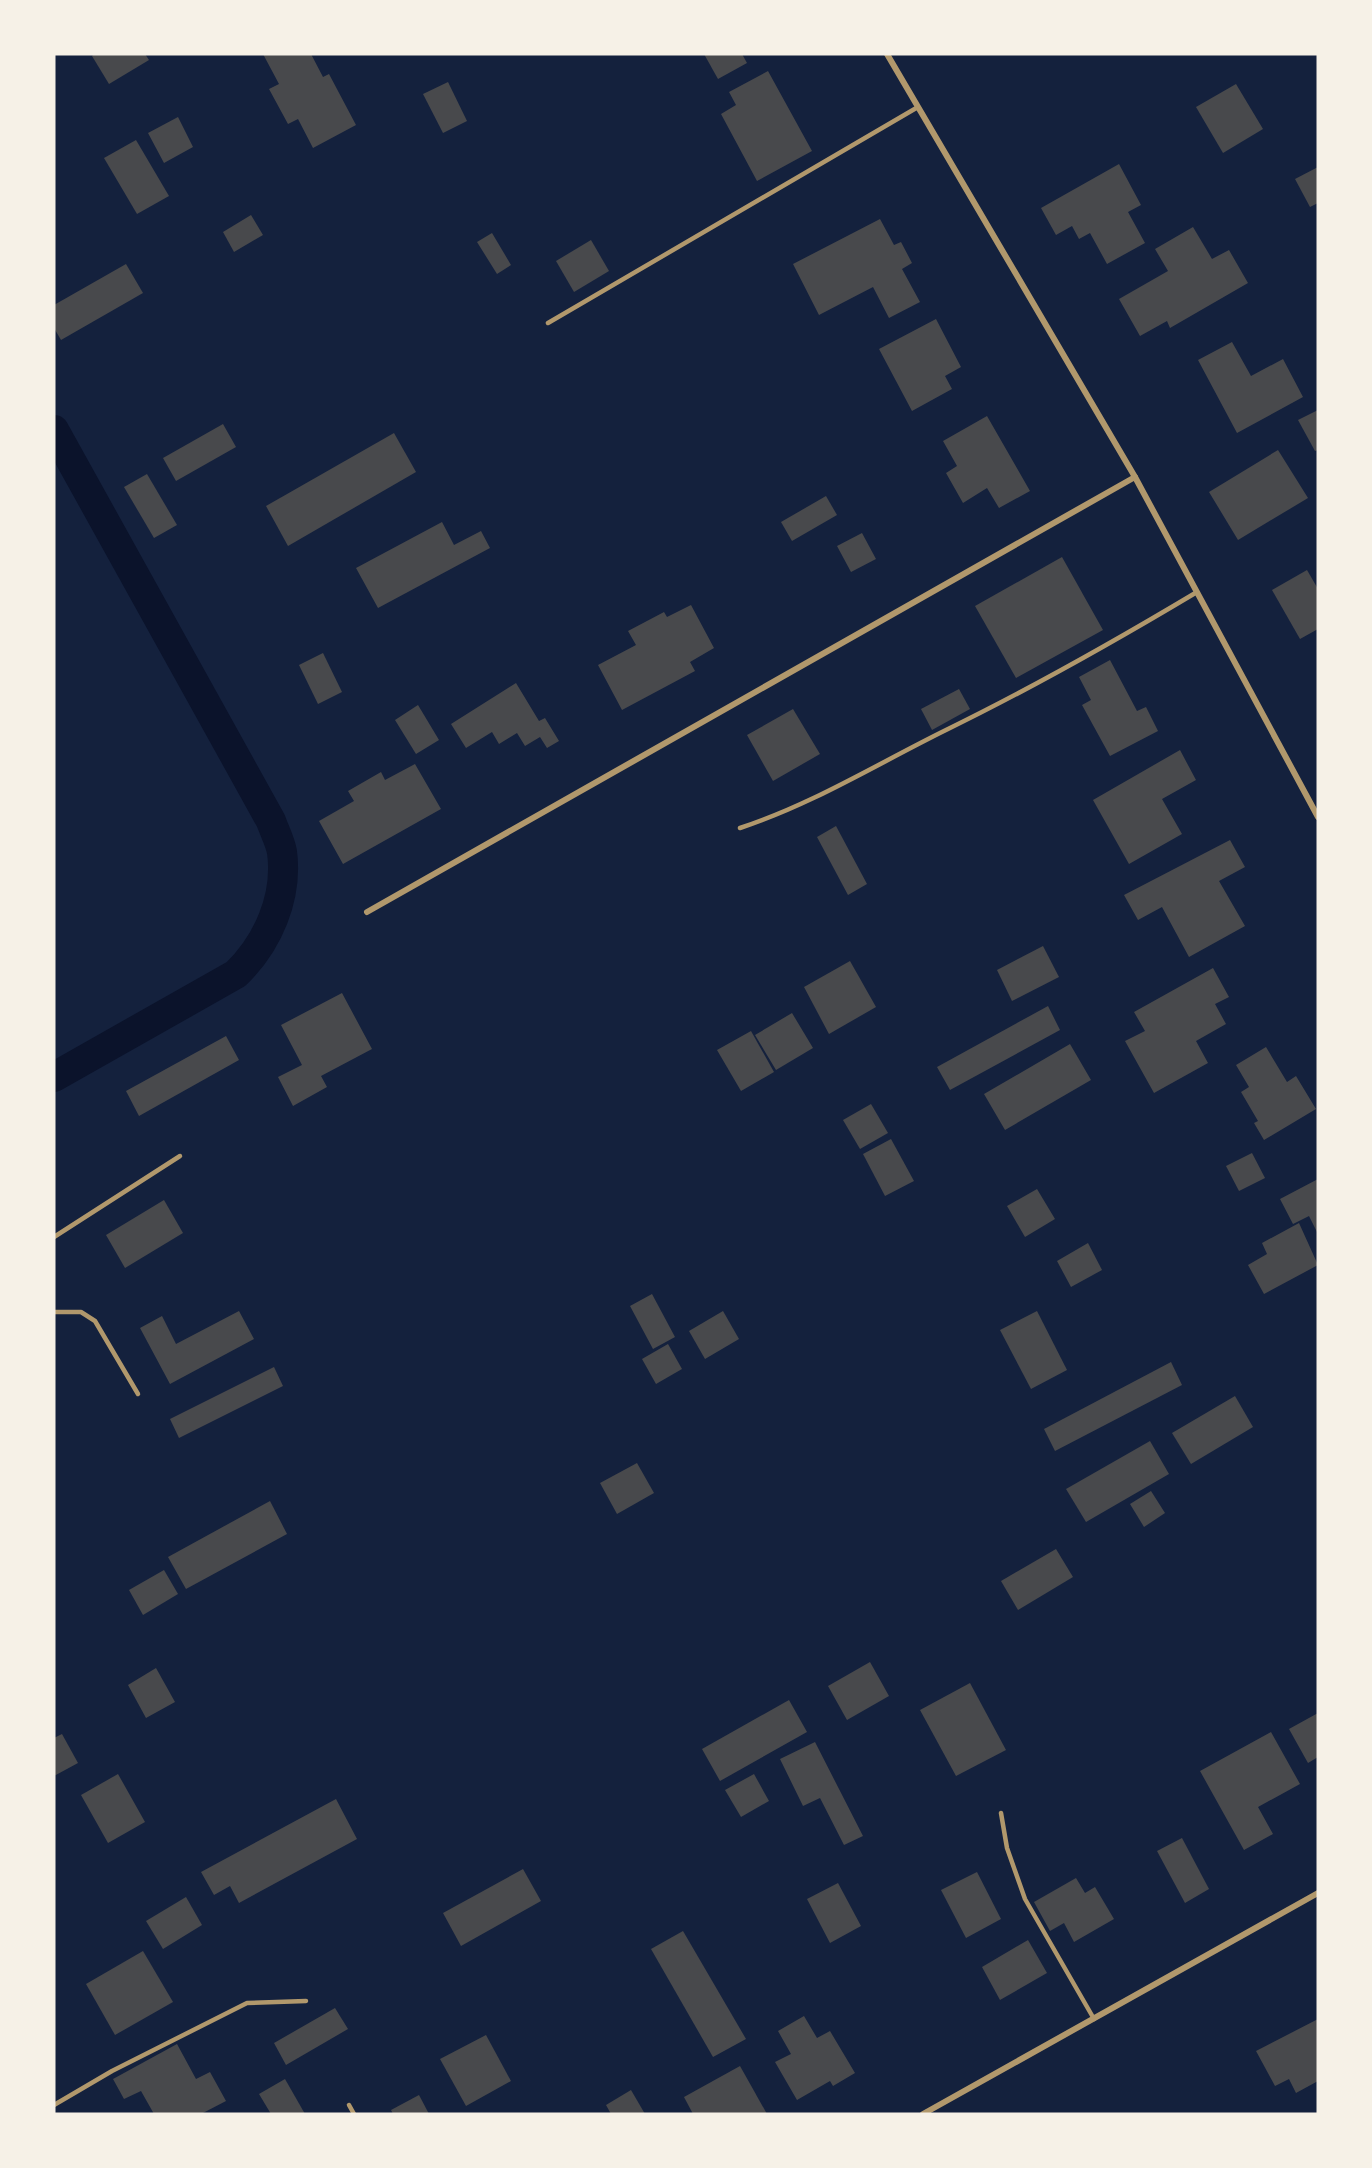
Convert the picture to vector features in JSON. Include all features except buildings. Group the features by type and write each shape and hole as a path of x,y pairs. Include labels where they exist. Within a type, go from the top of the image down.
{"street":[{"path":"886,54 1135,477 1318,817"},
{"path":"367,912 1135,477"},
{"path":"922,2114 1318,1893"}],"lane":[{"path":"548,323 918,107"},
{"path":"740,828 777,816 1001,704 1197,592"},
{"path":"54,1237 180,1156"},
{"path":"54,1312 81,1312 95,1322 138,1394"},
{"path":"1001,1813 1007,1848 1024,1899 1094,2019"},
{"path":"54,2105 122,2066 247,2003 306,2001"},
{"path":"349,2105 354,2114"}],"waterway":[{"path":"54,430 271,821 281,848 283,869 279,902 266,934 258,948 236,974 54,1077"}]}
